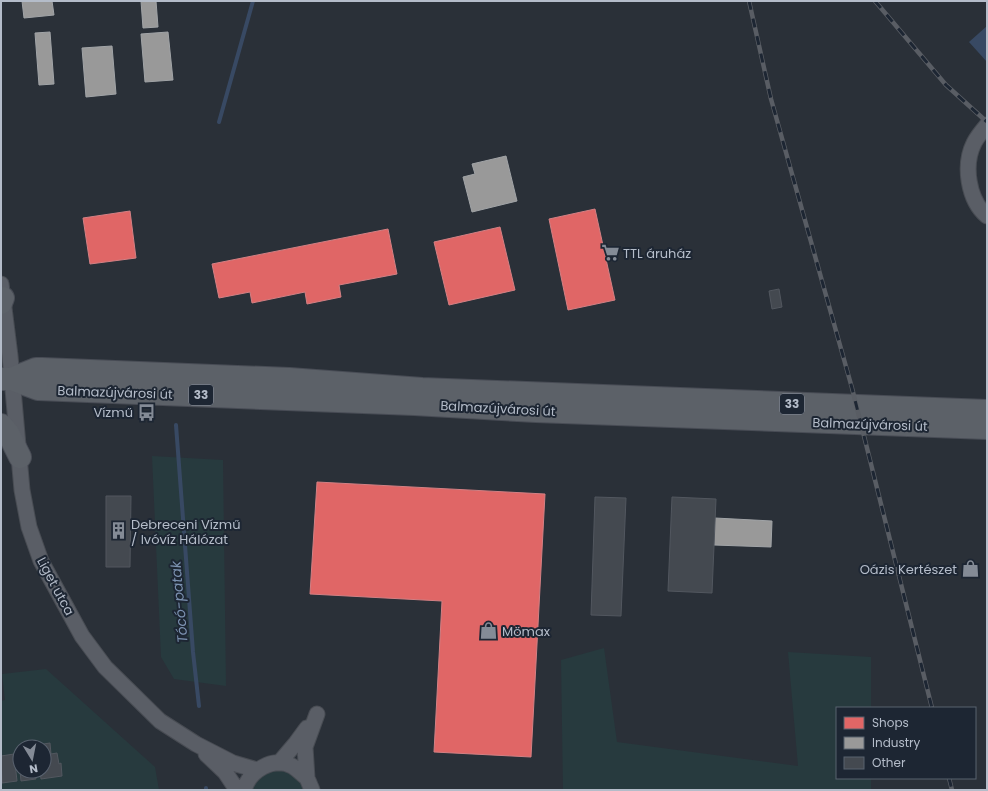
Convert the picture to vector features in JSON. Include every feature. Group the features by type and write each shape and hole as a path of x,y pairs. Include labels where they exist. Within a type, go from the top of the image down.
{"main road":[{"name":"Balmazújvárosi út","path":"6,379 36,369 42,369 281,379 422,389 987,411"},
{"name":"Balmazújvárosi út","path":"6,379 38,389 400,403 544,411 987,428"},
{"path":"1,425 8,434 20,457"}],"street":[{"path":"987,125 974,144 969,157 968,173 970,187 976,201 987,216"},
{"name":"Liget utca","path":"2,295 6,379 20,457 23,497 29,527 41,561 82,636 105,667 160,721 196,744 233,763 257,770"},
{"path":"279,763 317,714 305,747 312,786"},
{"name":"Liget utca","path":"196,744 224,772 237,790"},
{"path":"244,790 249,779 257,770 268,765 279,763 291,765 312,786"}],"green space":[{"path":"152,456 223,460 226,686 174,679 161,657"},
{"path":"604,648 617,742 798,766 788,652 871,657 871,707 836,707 836,779 871,779 871,790 563,790 561,660"},
{"path":"46,669 155,767 159,790 1,790 1,701 5,700 2,674"},
{"path":"274,770 285,771 293,775 305,790 250,790 260,775"}],"water":[{"path":"987,26 987,62 969,42"}],"building: Shops":[{"path":"595,209 615,300 568,310 549,219"},
{"path":"130,211 136,258 90,264 83,218"},
{"path":"500,227 515,290 449,305 434,242"},
{"path":"388,229 397,274 339,285 341,297 307,304 305,292 252,303 250,292 219,298 212,264"},
{"name":"Mömax","path":"317,482 545,494 531,757 434,752 442,601 310,594"}],"building: Industry":[{"path":"22,1 52,1 54,15 24,18"},
{"path":"141,1 156,1 158,27 143,28"},
{"path":"50,32 54,84 39,85 35,33"},
{"path":"168,32 173,80 145,82 141,34"},
{"path":"112,46 116,94 86,97 82,48"},
{"path":"506,156 517,201 472,212 463,177 475,174 472,164"},
{"path":"715,518 772,521 771,547 714,545"}],"building: Other":[{"path":"779,289 782,307 772,309 769,291"},
{"name":"Debreceni Vízmű / Ivóvíz Hálózat","path":"106,496 131,496 130,567 106,567"},
{"path":"595,497 626,498 621,616 591,615"},
{"path":"672,497 716,499 712,593 668,591"},
{"path":"57,753 59,764 61,763 62,776 52,777 52,754"},
{"path":"12,754 12,779 17,779 17,781 2,783 1,756"},
{"path":"21,779 36,779 21,781"}],"waterway":[{"path":"219,122 253,1"},
{"name":"Tócó-patak","path":"176,425 193,652 199,706"}],"railway":[{"path":"749,1 771,99 852,388 932,707"},
{"path":"875,1 946,85 987,122"},
{"path":"949,779 952,790"}],"place":[{"name":"TTL áruház","path":"610,253"},
{"name":"Vízmű","path":"146,412"},
{"name":"Debreceni Vízmű / Ivóvíz Hálózat","path":"118,531"},
{"name":"Oázis Kertészet","path":"970,569"},
{"name":"Mömax","path":"489,631"}]}
